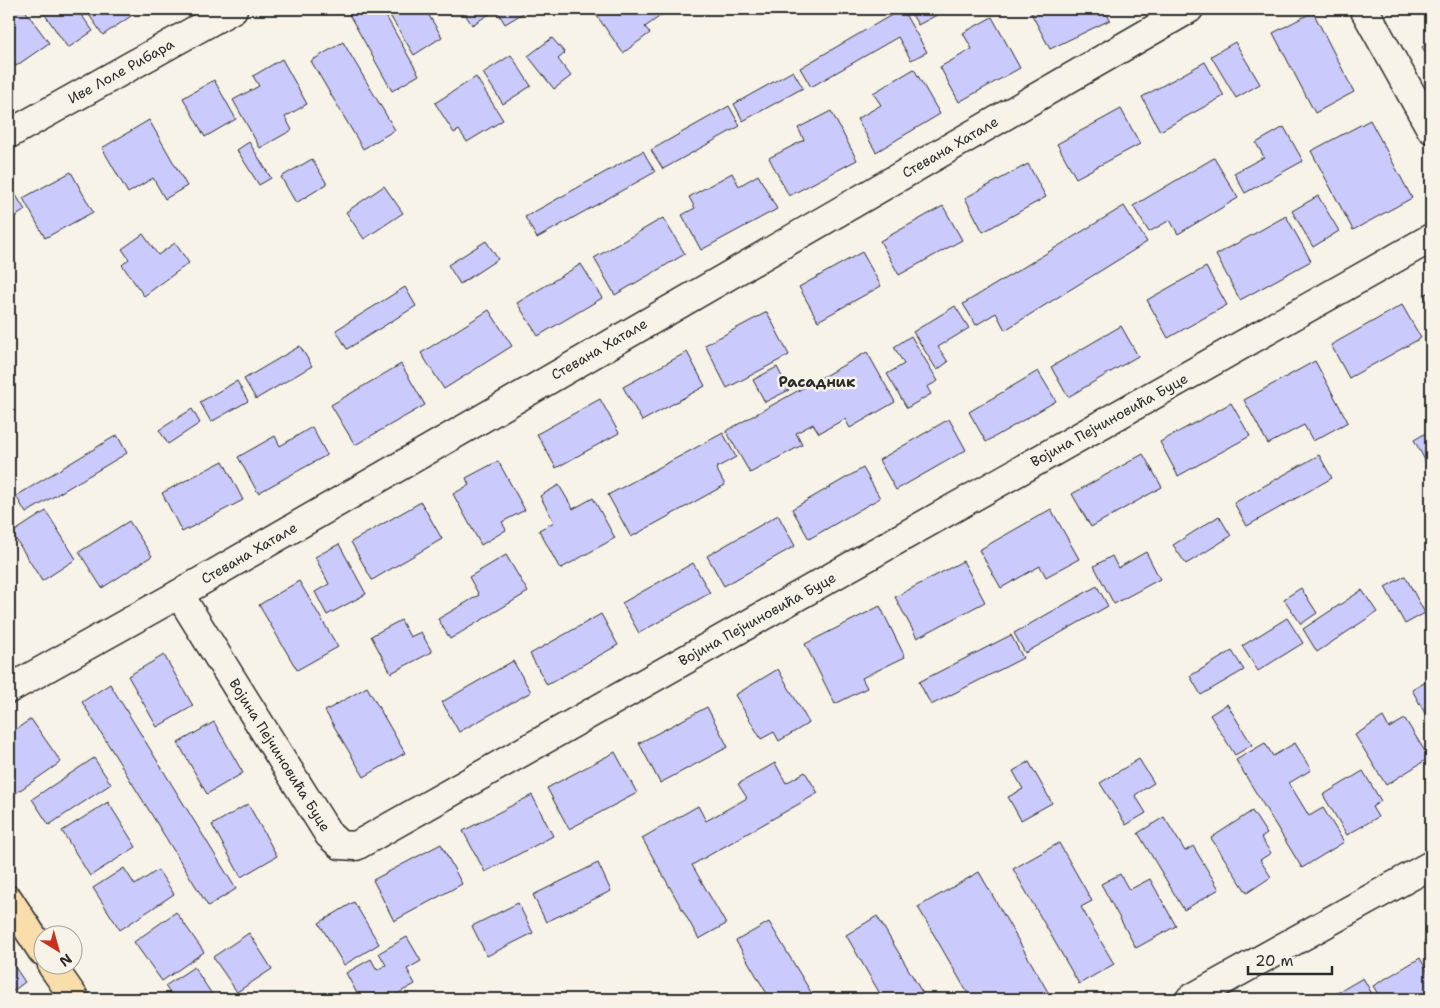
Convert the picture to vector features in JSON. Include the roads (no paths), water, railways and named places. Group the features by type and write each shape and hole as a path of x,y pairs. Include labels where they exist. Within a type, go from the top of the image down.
{"main road":[{"path":"9,900 32,936"},
{"path":"59,976 75,999"}],"street":[{"name":"Иве Лоле Рибара","path":"9,134 233,9"},
{"name":"Стевана Хатале","path":"9,689 179,594 1189,9"},
{"path":"1364,9 1424,97 1431,129"},
{"name":"Војина Пејчиновића Буце","path":"179,594 329,835 340,845 356,846 1431,238"},
{"path":"1190,999 1431,864"}],"district":[{"name":"Расадник","path":"817,382"}]}
